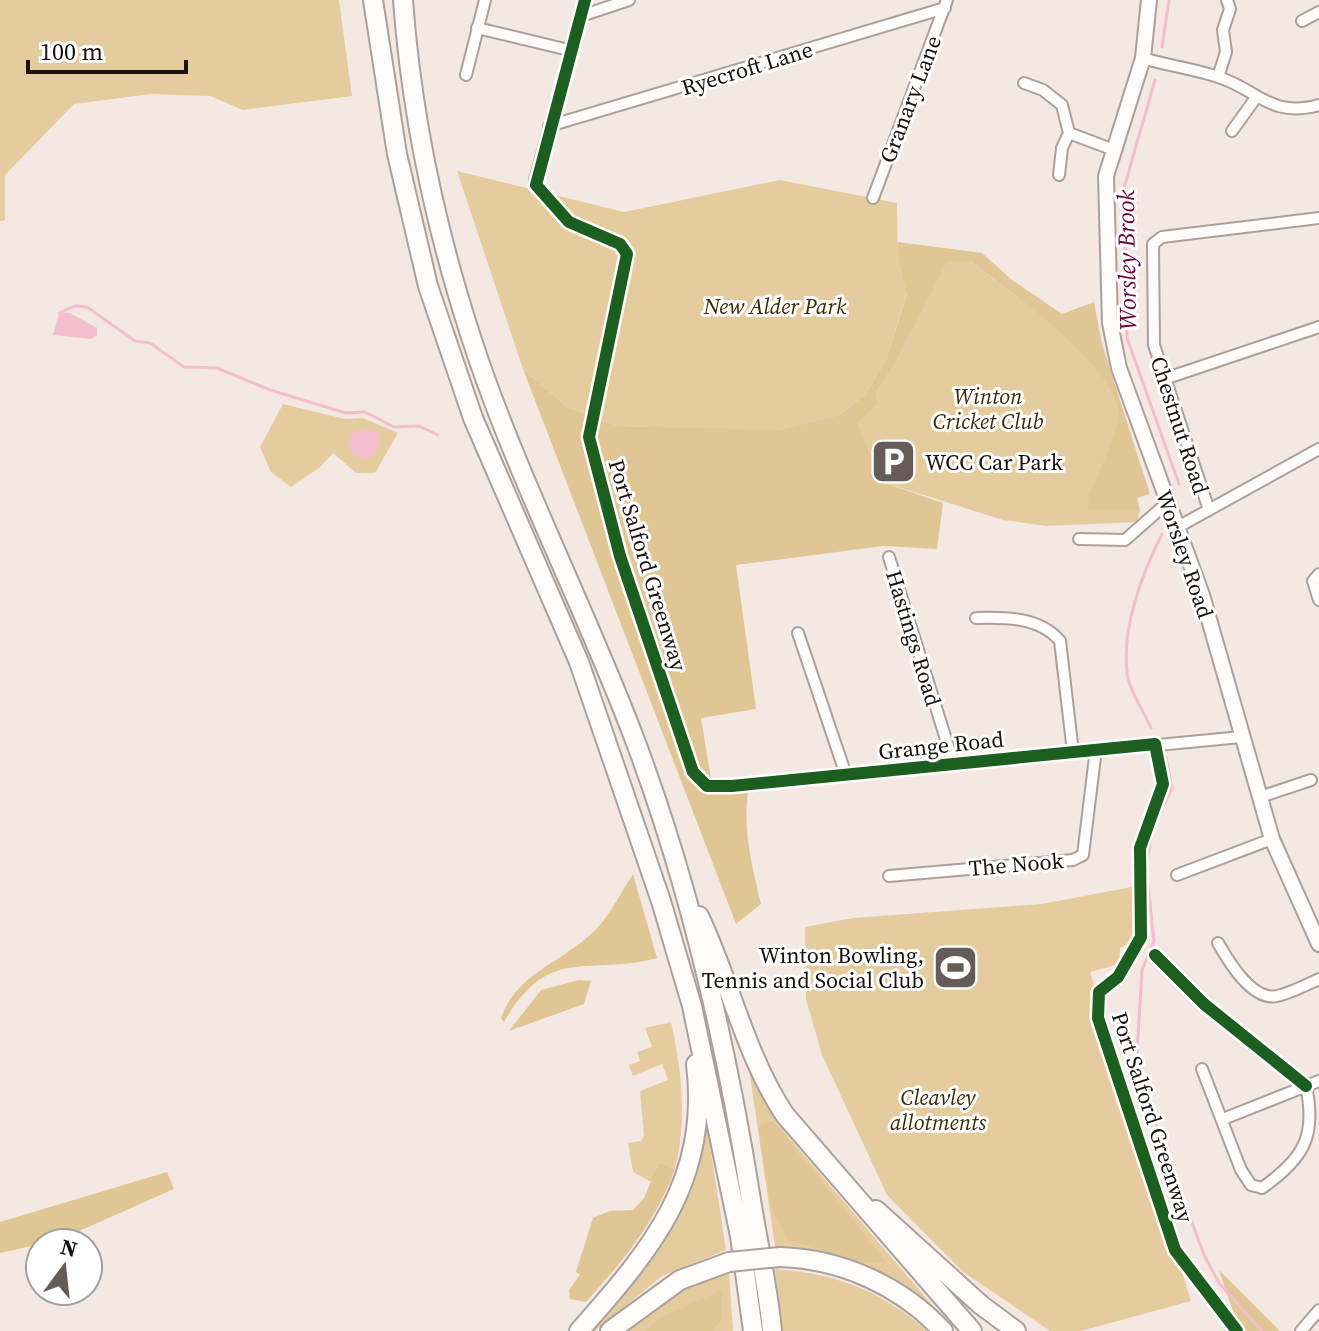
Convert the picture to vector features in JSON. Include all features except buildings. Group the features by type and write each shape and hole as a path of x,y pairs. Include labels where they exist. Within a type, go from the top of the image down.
{"highway":[{"path":"375,0 410,218 449,353 509,504 579,662 672,939 695,1019 740,1236 753,1331"},
{"path":"403,0 408,57 425,160 461,305 510,440 633,734 687,892 731,1083 772,1331"},
{"path":"687,892 722,964 766,1083 785,1115 972,1331"},
{"path":"579,1331 637,1264 663,1226 683,1186 694,1149 697,1072 689,1012 672,939"},
{"path":"827,1166 981,1305 1016,1331"},
{"path":"740,1236 743,1331"},
{"path":"610,1331 680,1280 729,1262 780,1257 822,1262 866,1276 903,1297 943,1331"}],"main road":[{"name":"Worsley Road","path":"1149,0 1143,58 1106,176 1110,323 1119,368 1202,595 1272,839 1319,944"}],"street":[{"path":"466,75 485,0"},
{"path":"535,180 585,0"},
{"path":"581,16 629,0"},
{"path":"1218,77 1226,52 1223,30 1230,9 1227,0"},
{"name":"Ryecroft Lane","path":"549,126 946,4"},
{"name":"Granary Lane","path":"873,198 946,4"},
{"path":"1302,21 1319,12"},
{"path":"477,28 569,50"},
{"path":"1143,58 1218,77 1235,84 1255,99 1288,108 1319,105"},
{"path":"1024,83 1057,98 1062,105 1069,133 1062,148 1059,175"},
{"path":"1232,131 1255,99"},
{"path":"1069,133 1113,152"},
{"name":"Chestnut Road","path":"1209,510 1154,345 1153,244 1162,237 1319,218"},
{"path":"1164,379 1319,327"},
{"path":"1176,528 1319,449"},
{"path":"1079,539 1125,540 1167,503"},
{"name":"Hastings Road","path":"889,557 954,765"},
{"path":"1316,578 1319,600"},
{"path":"976,618 1034,623 1051,631 1060,641 1073,752"},
{"path":"798,633 846,775"},
{"name":"Grange Road","path":"732,786 1241,737"},
{"name":"The Nook","path":"889,876 1073,860 1083,855 1096,749"},
{"path":"1260,797 1311,780"},
{"path":"1177,875 1272,839"},
{"path":"1218,943 1254,989 1268,996 1284,994 1319,979"},
{"path":"1202,1069 1241,1170 1251,1185 1262,1188 1306,1145 1312,1126 1306,1086"},
{"path":"1223,1119 1319,1081"},
{"path":"1301,1331 1319,1310"}],"green space":[{"path":"0,0 339,0 352,96 243,110 210,96 151,94 74,104 5,175 5,220 0,221"},
{"name":"New Alder Park","path":"457,171 624,212 780,180 897,203 898,261 907,293 886,360 865,395 839,415 782,431 618,426 567,407 523,369"},
{"name":"Winton Cricket Club","path":"947,261 971,261 1058,331 1100,374 1113,395 1118,414 1111,448 1088,508 1140,510 1137,522 1046,526 1003,520 882,482 858,423 878,404 876,392 894,366"},
{"path":"283,404 345,419 363,418 398,433 375,473 356,473 333,453 319,468 291,487 271,472 260,447"},
{"name":"Cleavley allotments","path":"1137,886 1140,938 1120,948 1119,964 1090,972 1191,1301 1081,1331 1050,1331 962,1271 887,1195 822,1055 806,999 805,927 853,918 1042,904"},
{"path":"671,1022 682,1096 679,1150 675,1169 659,1162 651,1182 633,1172 628,1143 641,1141 644,1136 640,1091 668,1080 662,1064 633,1076 629,1065 640,1061 637,1052 652,1047 645,1028"},
{"path":"749,1069 768,1108 787,1135 944,1319 906,1290 866,1268 822,1253 775,1246"},
{"path":"703,1099 726,1250 662,1276 595,1331 590,1331 656,1253 681,1210 700,1153"},
{"path":"775,1269 818,1275 857,1286 893,1305 927,1331 783,1331"},
{"path":"729,1273 733,1331 625,1331 691,1285"}],"shaded area":[{"path":"898,242 982,253 1012,280 1062,314 1094,302 1102,344 1150,494 1137,498 1140,510 1088,509 1089,496 1117,424 1113,396 1082,353 1034,310 971,261 947,262 894,366 876,392 878,404 858,423 882,482 943,503 937,549 883,546 736,565 756,709 701,718 711,779 751,777 747,825 761,904 736,924 523,369 567,407 618,426 782,430 839,415 865,395 886,360 907,294 898,261"},
{"path":"59,313 70,313 97,328 97,335 92,339 53,335"},
{"path":"360,429 380,434 377,452 368,459 352,455 349,444 352,434"},
{"path":"633,874 657,958 554,972 537,981 521,997 504,1022 501,1018 519,989 599,926"},
{"path":"579,980 591,981 584,1004 509,1031 541,990"},
{"path":"773,1121 886,1262 850,1260 787,1240 771,1207 758,1125"},
{"path":"659,1162 675,1169 648,1224 586,1302 570,1299 569,1290 580,1275 576,1272 593,1218 610,1211 633,1210 644,1198"},
{"path":"167,1172 174,1189 88,1227 24,1227 24,1248 0,1253 0,1222"},
{"path":"1219,1270 1280,1331 1245,1331 1233,1311"},
{"path":"722,1290 722,1319 712,1331 646,1331 658,1319"}],"waterway":[{"name":"Worsley Brook","path":"1162,47 1169,0"},
{"name":"Worsley Brook","path":"1155,80 1124,188 1127,338 1179,484"},
{"path":"59,313 75,306 87,307 135,341 150,343 184,367 217,368 270,390 346,413 365,412 394,427 419,426 438,435"},
{"name":"Worsley Brook","path":"1151,728 1130,685 1126,654 1135,600 1162,534"},
{"name":"Worsley Brook","path":"1166,757 1172,788 1153,827 1146,867 1154,941 1142,970 1136,1070 1204,1255 1219,1283 1262,1331"}],"cycle path":[{"name":"Port Salford Greenway","path":"585,0 536,185 569,222 620,244 627,254 589,437 620,556 693,772 707,786 732,786 1155,744 1163,784 1140,848 1141,937 1118,977 1099,992 1098,1018 1175,1250 1237,1331"},
{"path":"1155,955 1204,1004 1306,1086"}],"place":[{"name":"WCC Car Park","path":"894,462"},
{"name":"Winton Bowling, Tennis and Social Club","path":"955,968"}]}
